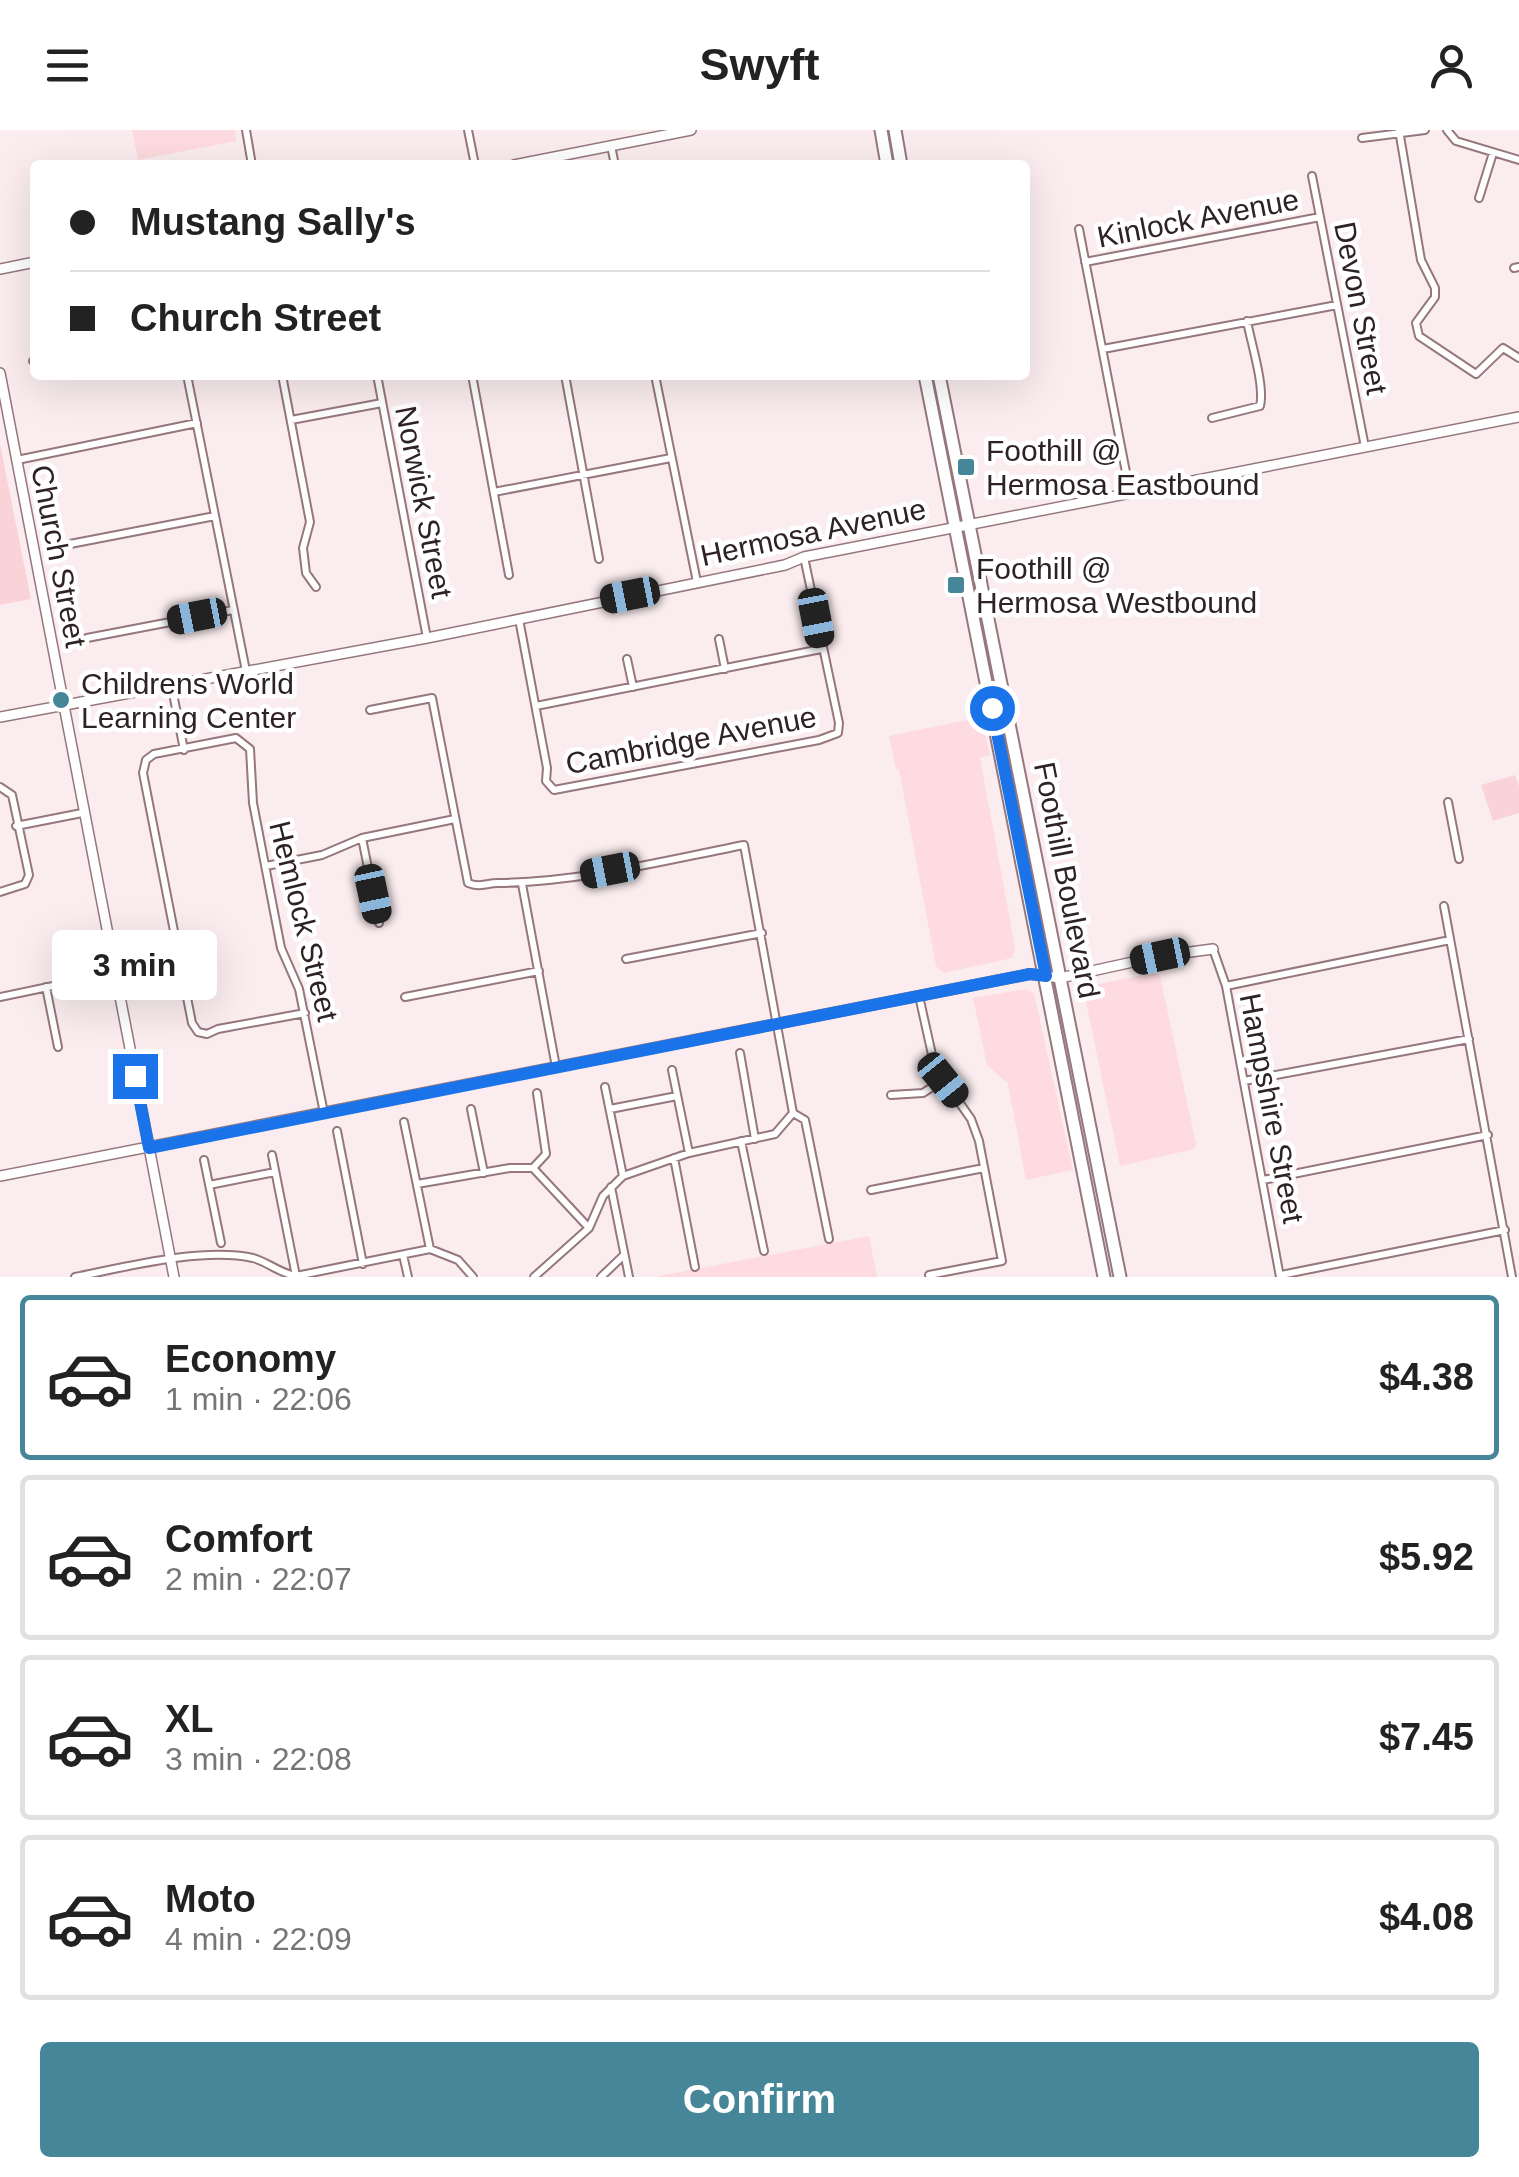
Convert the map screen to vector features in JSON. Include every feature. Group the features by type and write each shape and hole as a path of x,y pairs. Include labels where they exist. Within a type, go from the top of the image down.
{"main road":[{"path":"881,130 886,160"},
{"path":"895,130 900,160"},
{"name":"Foothill Boulevard","path":"927,380 1120,1277"},
{"name":"Foothill Boulevard","path":"940,380 1053,977 1104,1277"}],"street":[{"path":"246,130 251,160"},
{"path":"468,130 474,160"},
{"path":"541,160 664,132 691,130"},
{"path":"1362,138 1425,130"},
{"path":"1447,130 1456,140 1519,160"},
{"path":"1399,131 1422,260 1435,288 1415,330 1476,374 1503,348 1519,358"},
{"path":"611,146 614,160"},
{"path":"1480,198 1493,153"},
{"name":"Devon Street","path":"1312,176 1366,448"},
{"name":"Kinlock Avenue","path":"1085,262 1320,217"},
{"path":"1079,229 1130,493"},
{"path":"0,269 30,263"},
{"path":"1102,349 1337,305"},
{"path":"1212,418 1260,406 1263,393 1247,321"},
{"name":"Church Street","path":"0,373 174,1277"},
{"path":"189,380 246,671"},
{"path":"283,380 310,522 304,548 306,572 316,587"},
{"name":"Norwick Street","path":"378,380 426,638"},
{"path":"473,380 510,574"},
{"path":"566,380 599,558"},
{"path":"656,380 697,582"},
{"path":"291,420 382,402"},
{"name":"Hermosa Avenue","path":"0,717 426,638 786,564 804,557 1519,417"},
{"path":"16,460 197,423"},
{"path":"494,492 671,458"},
{"path":"70,544 215,516"},
{"path":"519,617 536,706 725,669 821,648 804,557"},
{"path":"87,638 234,610"},
{"path":"719,639 725,669"},
{"name":"Cambridge Avenue","path":"536,706 546,781 554,790 799,744 838,733 821,648"},
{"path":"628,659 633,686"},
{"path":"172,684 184,750 154,754 146,760 143,774 192,1023 198,1032 207,1034 305,1013"},
{"path":"370,710 432,698 468,884 478,887 492,883 543,883 744,845 793,1113"},
{"name":"Hemlock Street","path":"184,750 236,738 250,749 253,803 281,948 299,989 324,1113"},
{"path":"0,892 24,884 29,875 12,794 3,787"},
{"path":"1448,802 1459,859"},
{"path":"16,826 82,813"},
{"path":"266,866 322,855 362,838 455,818"},
{"path":"362,838 379,923"},
{"path":"522,884 556,1067"},
{"path":"1444,906 1512,1277"},
{"path":"626,959 762,933"},
{"path":"1226,986 1450,940"},
{"path":"0,1176 1030,974 1053,977 1212,949"},
{"name":"Hampshire Street","path":"1212,949 1226,986 1280,1276"},
{"path":"405,997 539,971"},
{"path":"0,997 115,973"},
{"path":"46,987 58,1047"},
{"path":"919,996 931,1054 943,1080 971,1119 1002,1261 929,1276"},
{"path":"1244,1081 1469,1039"},
{"path":"740,1053 755,1139"},
{"path":"672,1070 689,1153"},
{"path":"891,1095 923,1092 943,1080"},
{"path":"605,1087 623,1176"},
{"path":"417,1184 533,1168 546,1154 547,1142 537,1093"},
{"path":"610,1109 677,1096"},
{"path":"471,1108 484,1173"},
{"path":"534,1277 589,1228 603,1196 623,1176 689,1153 774,1134 793,1113"},
{"path":"793,1113 805,1120 829,1239"},
{"path":"404,1122 430,1249"},
{"path":"337,1132 363,1264"},
{"path":"1263,1180 1488,1135"},
{"path":"741,1142 764,1251"},
{"path":"272,1155 296,1276"},
{"path":"674,1158 695,1266"},
{"path":"204,1160 220,1243"},
{"path":"533,1168 589,1228"},
{"path":"871,1190 984,1168"},
{"path":"209,1185 275,1172"},
{"path":"611,1186 629,1277"},
{"path":"1280,1276 1506,1230"},
{"path":"75,1277 170,1259 241,1257 258,1259 281,1274 338,1273 430,1249 458,1260 473,1277"},
{"path":"404,1255 408,1277"},
{"path":"605,1275 624,1255"},
{"path":"268,1266 270,1277"}],"shaded area":[{"path":"132,130 235,130 236,141 138,160"},
{"path":"0,444 31,599 0,605"},
{"path":"981,717 990,755 980,758 1015,947 1012,958 944,973 936,966 899,769 889,736"},
{"path":"1515,775 1519,813 1493,821 1481,785"},
{"path":"1155,973 1160,976 1196,1144 1194,1149 1120,1166 1083,987"},
{"path":"1026,989 1034,993 1073,1170 1026,1180 1008,1084 987,1065 973,998"},
{"path":"869,1236 877,1277 654,1277"}],"place":[{"name":"Foothill @ Hermosa Eastbound","path":"966,467"},
{"name":"Foothill @ Hermosa Westbound","path":"956,585"},
{"name":"Childrens World Learning Center","path":"61,700"}],"route":[{"path":"135,1076 149,1148 1030,974 1046,976 992,708"}]}
